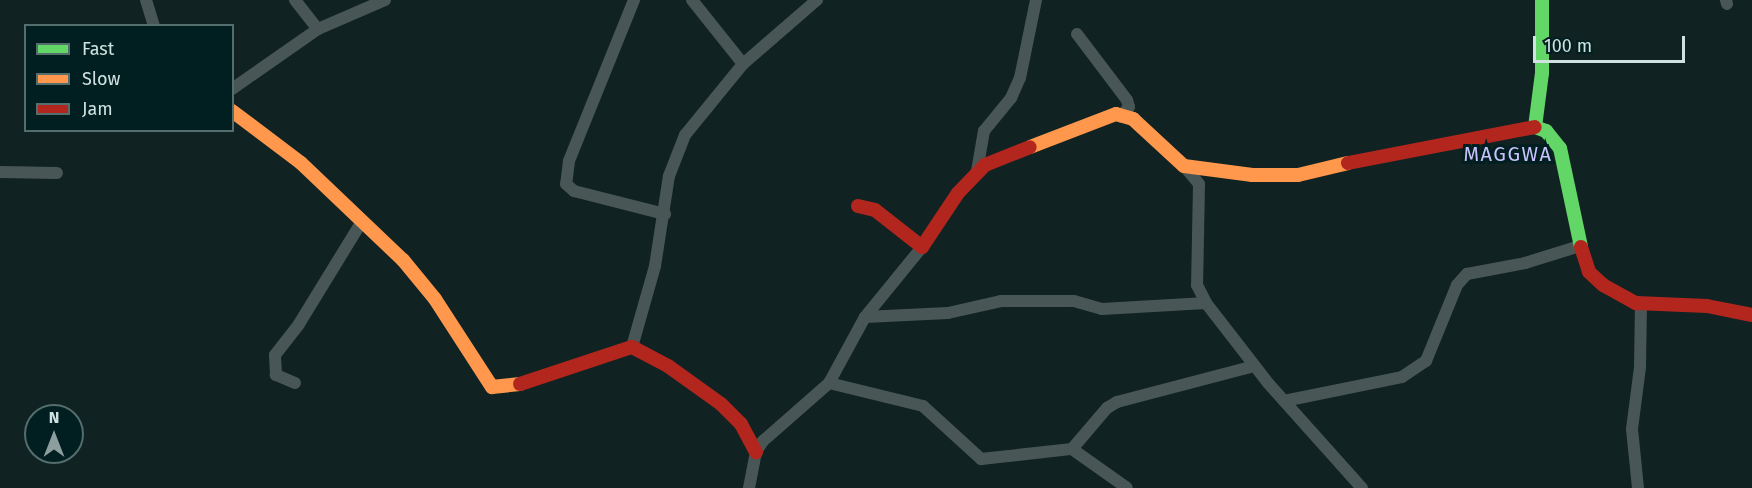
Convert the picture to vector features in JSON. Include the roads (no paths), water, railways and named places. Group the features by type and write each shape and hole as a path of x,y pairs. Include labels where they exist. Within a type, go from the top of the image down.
{"street":[{"path":"146,0 153,24"},
{"path":"295,0 318,30"},
{"path":"234,87 318,30 385,0"},
{"path":"634,0 569,161 566,183 573,191 665,214"},
{"path":"692,0 743,64"},
{"path":"632,347 655,266 665,214 669,176 681,141 703,108 743,64 817,0"},
{"path":"977,171 984,132 1011,98 1020,78 1036,0"},
{"path":"1535,128 1542,73 1542,0"},
{"path":"1077,34 1127,100 1129,107 1120,117"},
{"path":"234,113 301,163 420,279 492,387 512,387 632,347 668,366 721,404 741,424 756,452"},
{"path":"749,488 756,452 769,435 829,383 865,317 922,247 958,193 977,171 1000,157 1104,116 1133,119 1184,166 1199,184 1197,285 1206,303 1254,366 1362,488"},
{"path":"1184,166 1252,175 1298,175 1416,147 1535,128 1546,131 1560,148 1567,168 1585,267 1594,278 1641,303 1707,306 1752,315"},
{"path":"0,172 57,173"},
{"path":"858,206 875,210 922,247"},
{"path":"295,383 276,375 275,355 299,324 362,221"},
{"path":"1284,401 1402,377 1426,361 1457,285 1467,274 1525,263 1580,246"},
{"path":"865,317 948,313 1001,301 1074,301 1102,309 1206,303"},
{"path":"1638,488 1632,429 1640,367 1641,303"},
{"path":"1072,449 1107,408 1118,402 1254,366"},
{"path":"829,383 923,406 981,459 1072,449 1127,488"}],"district":[{"name":"MAGGWA","path":"1508,154"}]}
